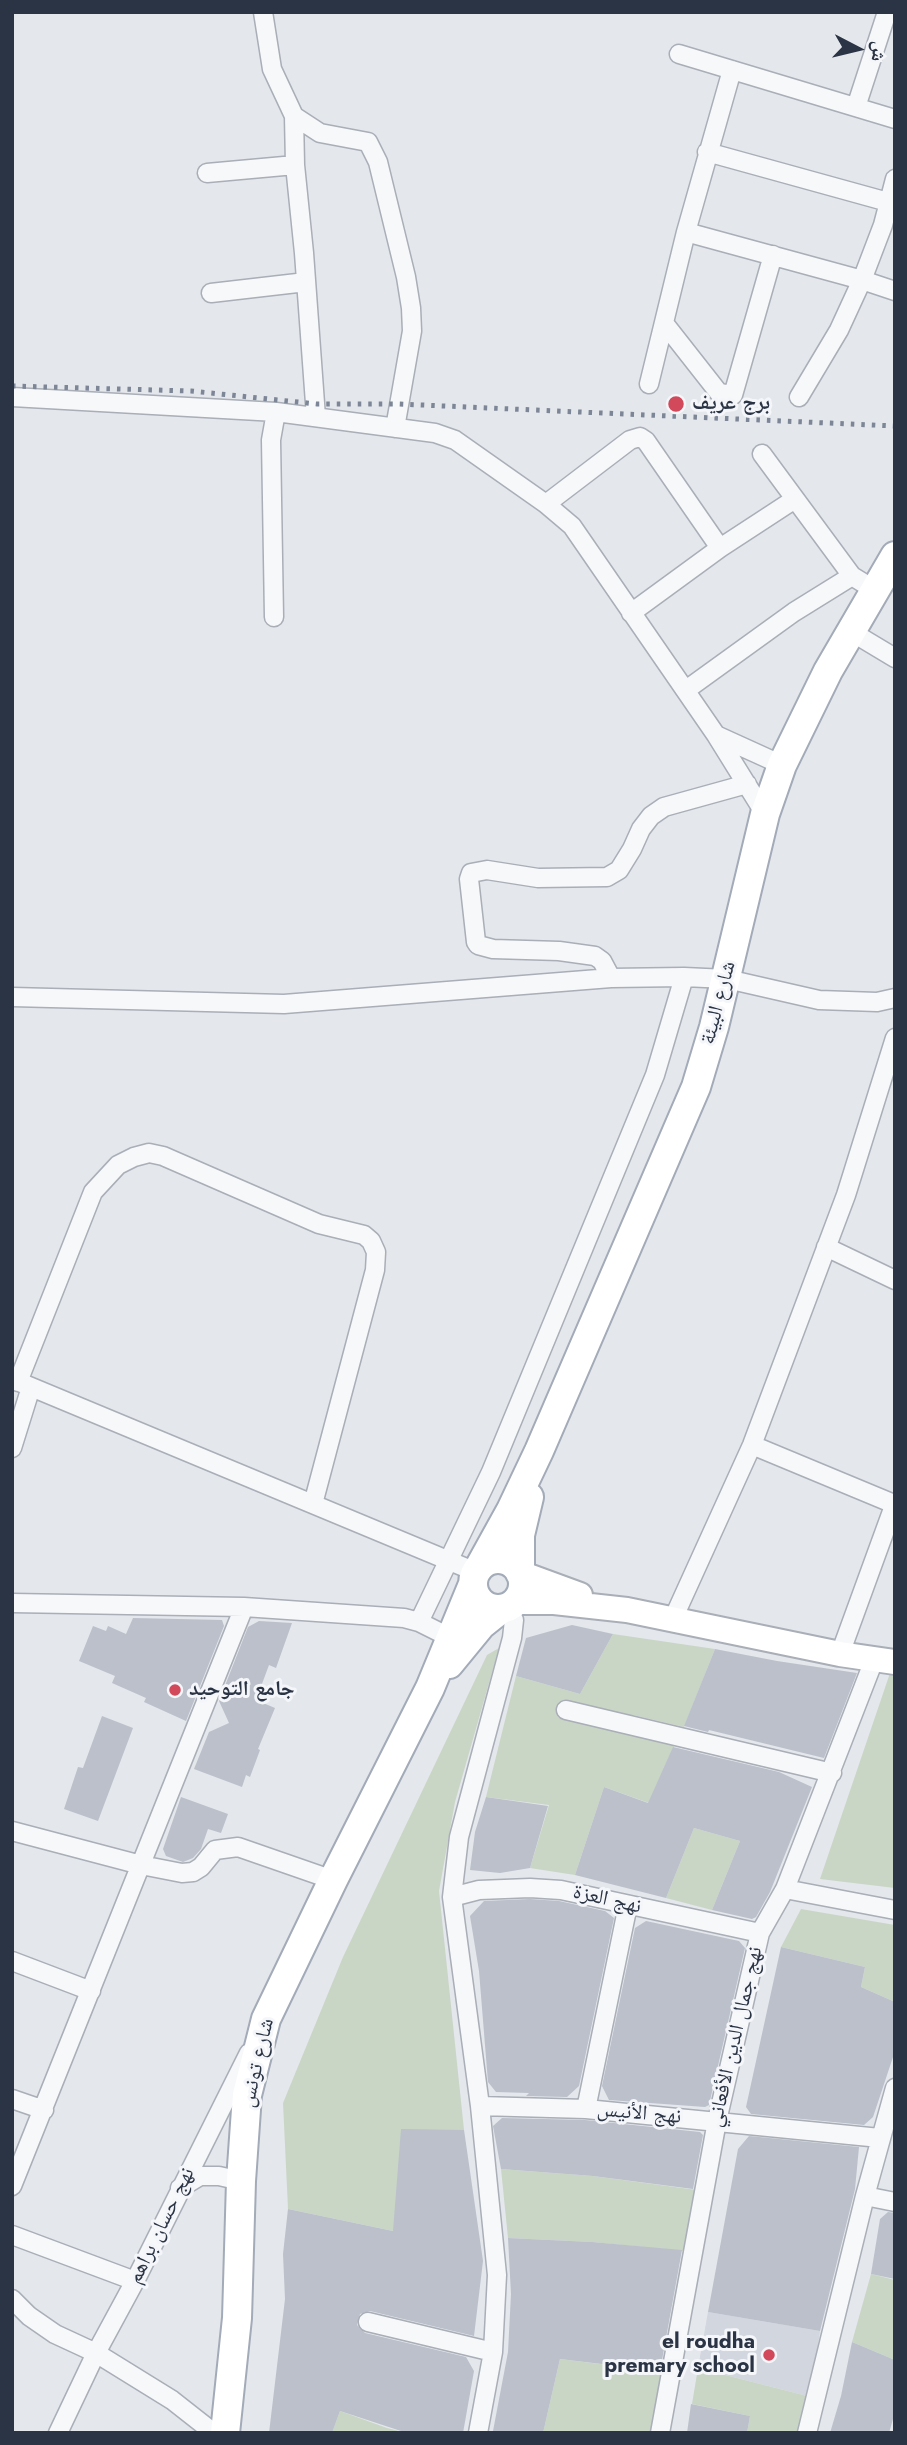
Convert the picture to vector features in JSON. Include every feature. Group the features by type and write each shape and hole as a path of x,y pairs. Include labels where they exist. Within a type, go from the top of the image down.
{"main road":[{"name":"شارع البيئة","path":"477,1574 512,1510 539,1451 695,1087 727,979 765,814 782,765 850,631 863,583 895,556"},
{"name":"شارع البيئة","path":"520,1573 520,1535 539,1451"},
{"path":"494,1559 510,1562 520,1573 522,1589 507,1606 492,1608 479,1600 477,1574 494,1559"},
{"name":"شارع تونس","path":"225,2433 237,2318 247,2095 266,2019 430,1688 477,1574"},
{"name":"شارع تونس","path":"430,1688 481,1625 507,1606"}],"street":[{"path":"263,12 272,69 294,116 295,165 316,417"},
{"path":"856,107 887,12"},
{"path":"679,54 895,119"},
{"path":"649,384 707,152 732,70"},
{"path":"294,116 320,134 368,142 378,162 411,308 412,331 395,428"},
{"path":"707,152 888,202"},
{"path":"207,173 295,165"},
{"path":"799,397 839,330 889,227 888,202 895,179"},
{"path":"686,232 895,291"},
{"path":"664,323 719,393 733,395 773,256"},
{"path":"211,293 306,282"},
{"path":"12,397 276,412 435,433 455,440 572,526 686,690 765,814"},
{"path":"274,617 271,440 276,412"},
{"path":"545,504 630,440 640,437 646,441 720,548"},
{"path":"686,690 794,612 863,583 762,454"},
{"path":"631,613 720,548 795,499"},
{"path":"850,631 895,658"},
{"path":"716,735 782,765"},
{"path":"611,978 602,961 595,956 559,951 493,949 478,945 470,891 471,873 487,870 538,877 607,877 619,870 641,828 651,816 664,807 747,784"},
{"path":"419,1622 491,1472 655,1075 684,977"},
{"path":"12,997 285,1004 611,978 684,977 727,979 819,1000 877,1002 895,998"},
{"path":"673,1619 752,1445 846,1195 895,1038"},
{"path":"12,1448 20,1383 93,1192 118,1165 149,1153 163,1156 319,1224 365,1235 371,1241 376,1252 375,1270 313,1504"},
{"path":"826,1247 895,1280"},
{"path":"20,1383 477,1574"},
{"path":"752,1445 895,1503 840,1654"},
{"path":"520,1573 627,1610"},
{"path":"478,2433 493,2352 497,2275 480,2106 453,1897 459,1837 512,1638 514,1620 507,1606 554,1602 627,1610 884,1661"},
{"path":"12,1603 244,1607 404,1618 419,1622 451,1638"},
{"path":"12,2186 244,1607"},
{"name":"نهج جمال الدين الأفعاني","path":"660,2433 717,2121 760,1933 785,1889 832,1773 884,1661"},
{"path":"566,1710 832,1773"},
{"path":"12,1831 182,1873 193,1872 201,1867 215,1850 238,1847 333,1880"},
{"path":"785,1889 895,1910"},
{"name":"نهج العزة","path":"453,1897 479,1890 561,1890 760,1933"},
{"path":"586,2109 628,1905"},
{"path":"12,1961 91,1991"},
{"name":"نهج حسان براهم","path":"58,2433 266,2019"},
{"path":"807,2433 865,2196 895,2088"},
{"path":"12,2099 44,2110"},
{"name":"نهج الأنيس","path":"480,2106 586,2109 880,2138"},
{"path":"180,2188 200,2176 219,2176 242,2181"},
{"path":"865,2196 895,2202"},
{"path":"12,2235 135,2281"},
{"path":"12,2299 29,2316 55,2334 96,2353 172,2400 214,2433"},
{"path":"368,2322 493,2352"}],"shaded area":[{"path":"708,2312 820,2331 811,2397 698,2368"}],"green space":[{"path":"613,1634 715,1649 684,1727 633,1715 627,1731 674,1746 649,1803 604,1787 575,1875 530,1868 549,1805 486,1797 516,1676 580,1694"},
{"path":"499,1648 455,1802 439,1891 464,2130 393,2231 288,2209 283,2103 343,1957 487,1655"},
{"path":"890,1673 895,1674 895,1888 820,1879"},
{"path":"694,1828 740,1841 712,1910 666,1898"},
{"path":"801,1909 895,1925 895,2002 861,1987 865,1967 781,1947"},
{"path":"501,2169 593,2176 697,2190 684,2251 592,2242 508,2238"},
{"path":"871,2274 895,2280 895,2360 852,2342"},
{"path":"560,2359 665,2372 656,2433 543,2433"},
{"path":"698,2368 811,2397 799,2433 747,2433 750,2416 692,2404"},
{"path":"340,2411 387,2428 407,2433 332,2433"}],"building":[{"path":"133,1618 222,1620 224,1626 186,1721 144,1702 146,1698 112,1683 115,1676 79,1661 93,1626 106,1631 108,1626 126,1634"},
{"path":"259,1621 292,1623 276,1668 269,1665 256,1700 275,1708 250,1777 246,1775 242,1787 194,1769 209,1732 229,1723 219,1701 248,1627"},
{"path":"572,1625 613,1634 580,1694 516,1676 526,1638"},
{"path":"715,1649 857,1673 824,1758 684,1726"},
{"path":"102,1716 133,1728 98,1821 64,1809 78,1767 83,1768"},
{"path":"673,1747 779,1772 812,1787 770,1892 756,1917 752,1919 712,1910 740,1841 694,1828 666,1898 575,1875 604,1787 648,1803"},
{"path":"181,1797 228,1814 221,1833 208,1829 201,1849 193,1858 183,1862 166,1856 163,1849"},
{"path":"486,1797 548,1806 530,1868 500,1873 470,1870 475,1832"},
{"path":"484,1901 559,1901 605,1911 614,1918 579,2086 567,2097 496,2092 488,2082 479,1971 470,1916"},
{"path":"646,1921 739,1941 745,1948 709,2105 705,2107 609,2100 602,2086 635,1928"},
{"path":"781,1947 865,1967 861,1987 895,2002 895,2051 873,2117 864,2125 751,2114 746,2107"},
{"path":"502,2118 585,2120 700,2132 703,2135 693,2189 593,2176 501,2169 493,2126"},
{"path":"401,2129 464,2130 483,2261 474,2336 370,2311 360,2314 357,2325 365,2333 466,2357 474,2371 463,2433 407,2433 340,2411 332,2433 269,2433 285,2299 283,2254 288,2209 393,2231"},
{"path":"749,2136 859,2147 855,2189 820,2331 708,2312 738,2149"},
{"path":"888,2212 895,2213 895,2279 871,2274 880,2219"},
{"path":"508,2238 682,2250 660,2371 560,2359 543,2433 493,2431 508,2352 511,2294"},
{"path":"852,2342 895,2360 895,2412 889,2433 830,2433"},
{"path":"691,2404 750,2416 747,2433 687,2433"}],"railway":[{"path":"12,386 191,391 317,404 399,404 895,426"}],"place":[{"name":"برج عريف","path":"676,404"},
{"name":"جامع التوحيد","path":"175,1690"},
{"name":"el roudha premary school","path":"769,2355"}]}
